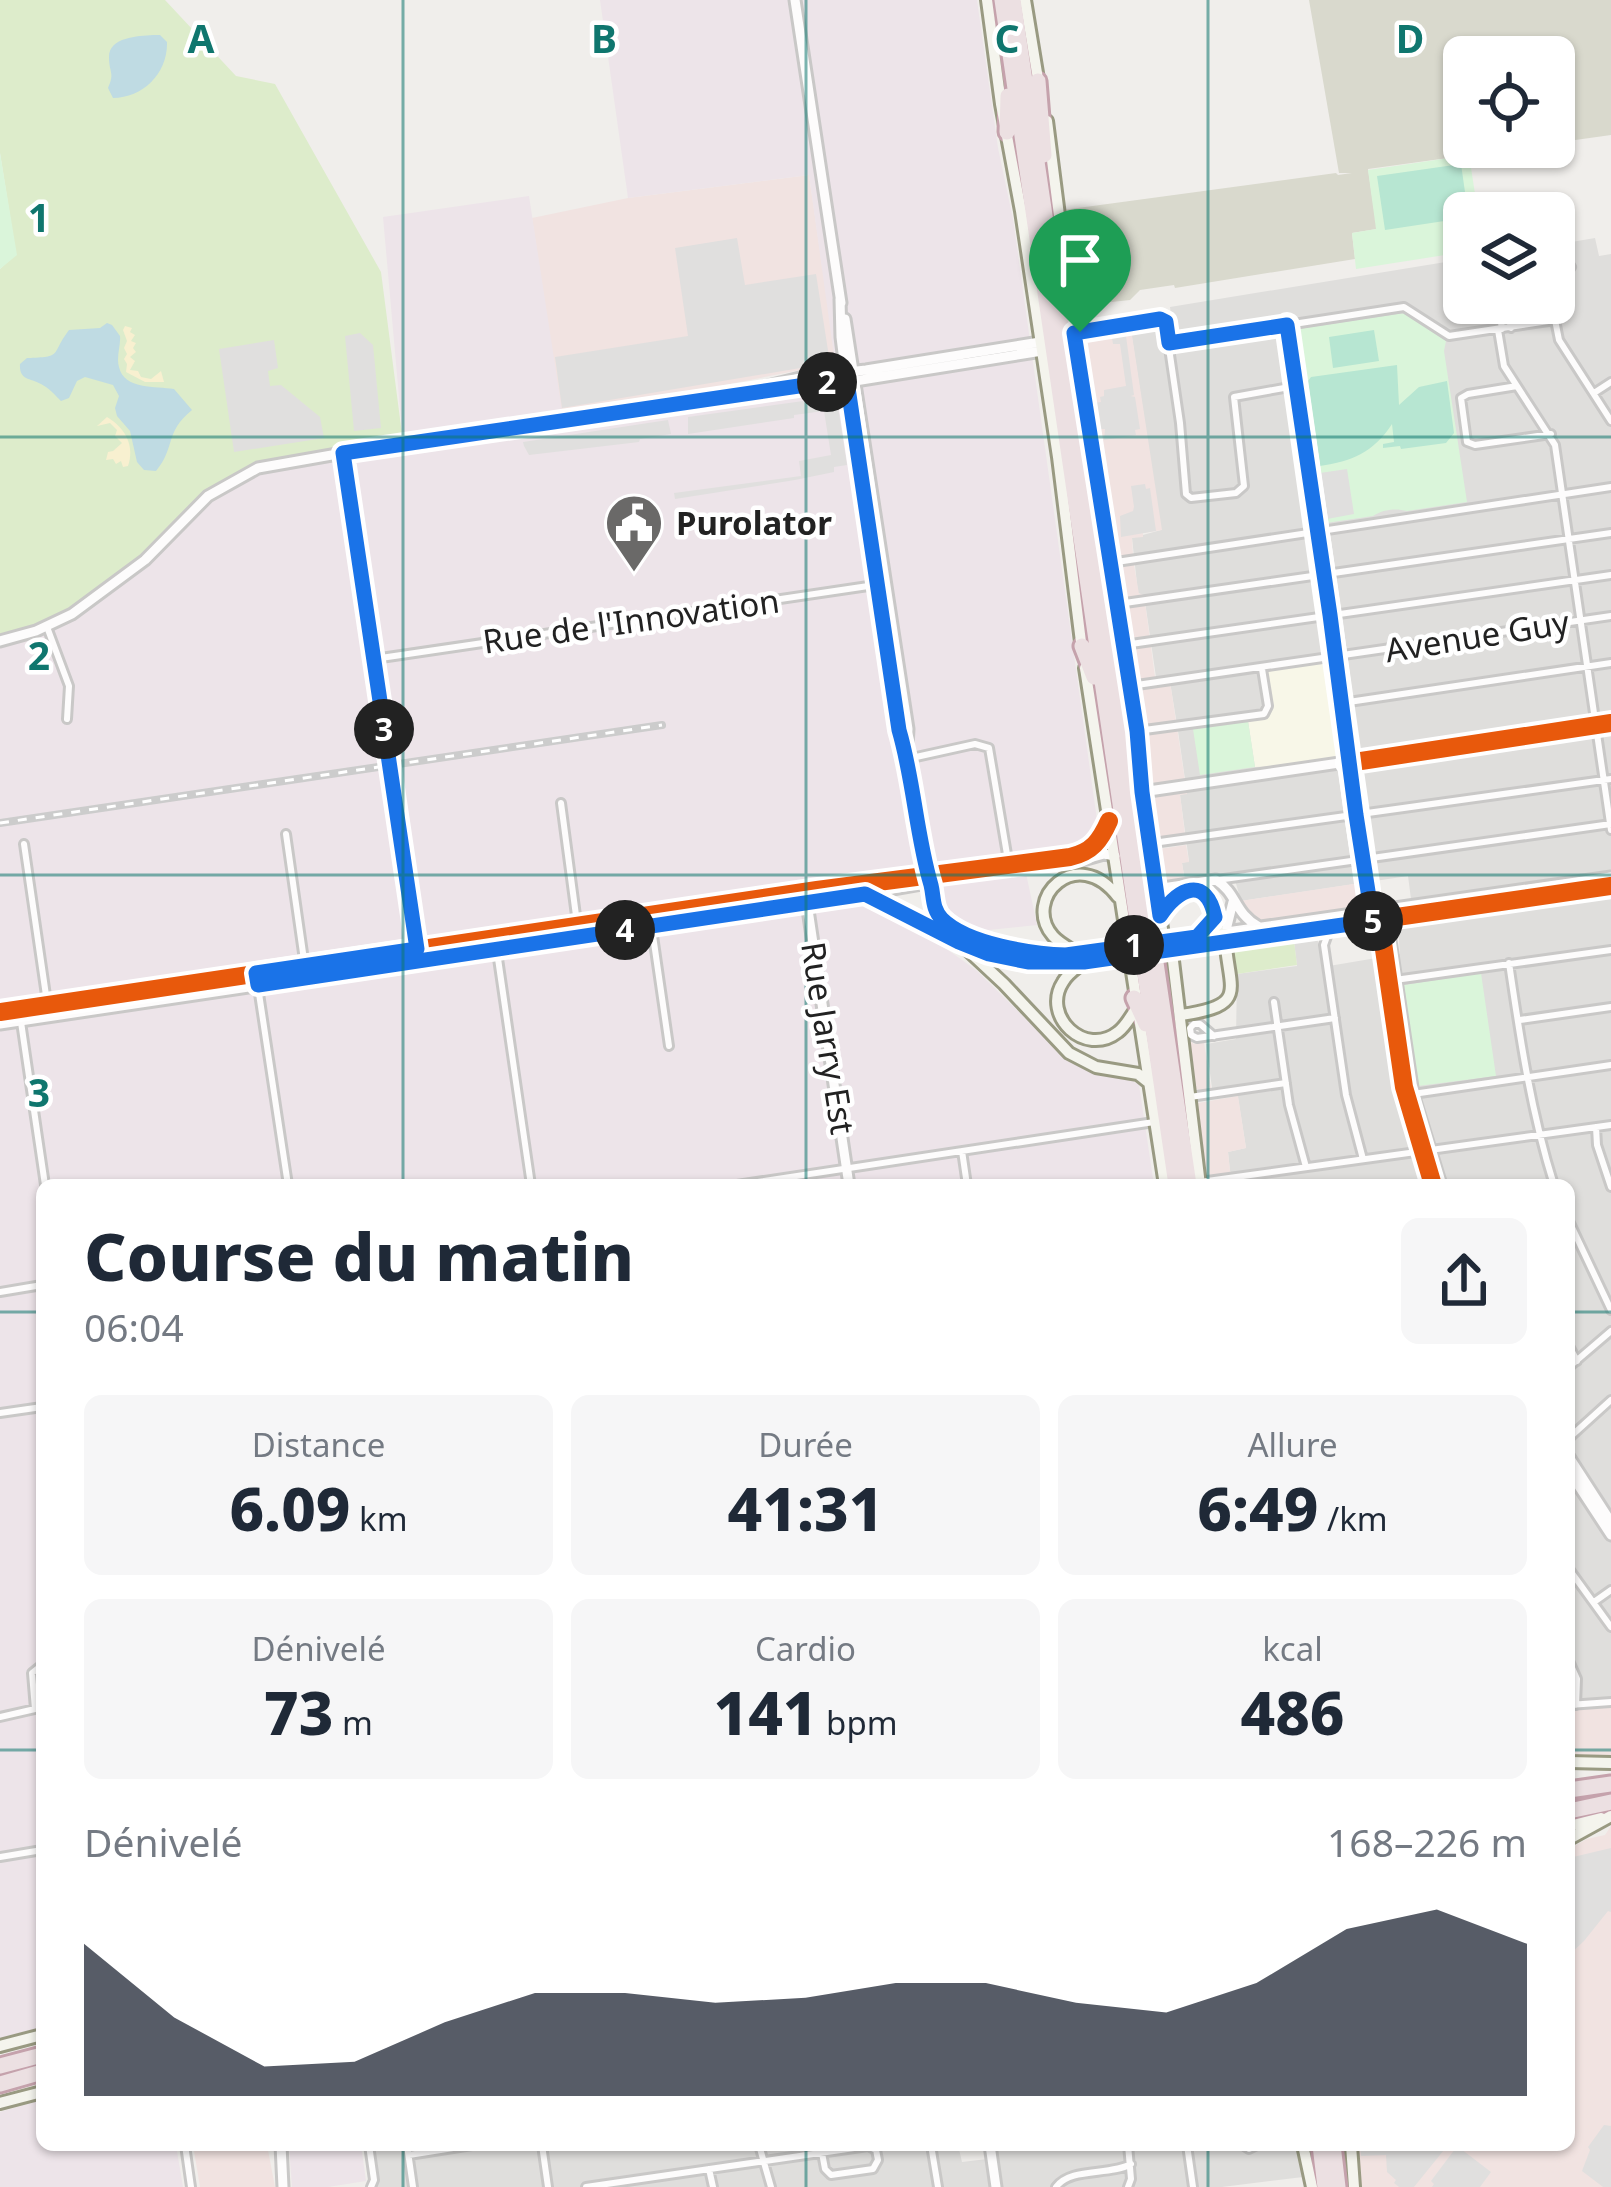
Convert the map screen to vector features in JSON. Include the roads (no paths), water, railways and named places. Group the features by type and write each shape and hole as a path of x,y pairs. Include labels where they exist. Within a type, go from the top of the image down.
{"highway":[{"path":"1002,0 1175,1179"},
{"path":"1013,0 1186,1163 1194,1179"},
{"path":"1007,132 1010,57"},
{"path":"1038,81 1047,230"},
{"path":"1082,646 1111,741"},
{"path":"1174,945 1186,1163"},
{"path":"1135,1004 1158,1061"},
{"path":"1575,1779 1611,1782"},
{"path":"1575,1789 1611,1782"},
{"path":"1575,1806 1611,1798"},
{"path":"0,2066 36,2057"},
{"path":"0,2084 36,2074"},
{"path":"1328,2174 1338,2187"}],"main road":[{"path":"987,0 1164,1179"},
{"path":"1025,0 1050,137 1074,333 1137,731 1160,916 1174,945 1196,1179"},
{"path":"1120,899 1106,882 1086,874 1065,878 1050,891 1044,907 1048,929 1081,958 1065,978 1058,1013 1069,1029 1086,1040 1106,1039 1123,1028 1135,1004"},
{"path":"1160,916 1174,896 1194,890 1208,897 1223,937 1231,981 1227,999 1211,1010 1180,1016"},
{"path":"1197,937 1215,917"},
{"path":"959,942 1074,1057 1102,1069 1138,1074 1149,1084"},
{"path":"1575,1762 1611,1763"},
{"path":"1575,1825 1611,1816"},
{"path":"1575,1836 1611,1816"},
{"path":"0,2046 36,2037"},
{"path":"0,2103 36,2094"},
{"path":"1304,2151 1312,2187"},
{"path":"1351,2151 1354,2187"}],"street":[{"path":"795,0 928,879 939,915 962,932 1023,950 1081,958"},
{"path":"1169,343 1404,308 1449,336 1533,324"},
{"path":"1074,333 1160,319 1166,322 1186,494 1191,498 1236,493 1244,487 1234,397 1295,386"},
{"path":"1156,889 1611,826 1555,445 1503,363 1504,324"},
{"path":"1557,324 1559,340 1611,422"},
{"path":"1287,325 1370,904 1378,917 1392,980 1409,1095 1435,1179"},
{"path":"0,641 72,614 130,572 220,487 258,468 1041,347"},
{"path":"1594,393 1611,382"},
{"path":"1519,386 1461,398 1467,442 1475,445 1550,434"},
{"path":"343,453 418,955"},
{"path":"1110,563 1611,487"},
{"path":"1118,604 1611,533"},
{"path":"1124,645 1611,575"},
{"name":"Rue de l'Innovation","path":"374,658 882,584"},
{"name":"Avenue Guy","path":"1130,686 1611,616"},
{"path":"47,627 68,686 67,719"},
{"path":"1340,704 1611,663"},
{"path":"1137,731 1264,714 1268,706 1262,669"},
{"path":"1142,792 1611,723"},
{"path":"907,759 975,743 989,748 1010,869"},
{"path":"1150,844 1607,779"},
{"path":"561,802 578,931"},
{"path":"1010,869 1084,853 1100,840 1109,821"},
{"path":"286,834 306,972"},
{"path":"24,844 49,1010"},
{"path":"0,1024 49,1010 928,879 1115,856"},
{"path":"807,897 865,894 928,879"},
{"path":"1216,880 1229,890 1246,920 1259,927"},
{"path":"865,894 959,942 1022,961 1330,927 1611,881"},
{"name":"Rue Jarry Est","path":"807,897 849,1179"},
{"path":"1223,937 1234,902"},
{"path":"1174,945 1259,927 1378,917"},
{"path":"651,920 669,1046"},
{"path":"1330,927 1324,943 1346,1095 1363,1159"},
{"path":"495,944 530,1179"},
{"path":"1392,980 1611,950"},
{"path":"1509,963 1526,1077 1551,1179"},
{"path":"257,979 287,1179"},
{"path":"1274,1002 1306,1168"},
{"path":"1518,1020 1611,1007"},
{"path":"0,1012 20,1015"},
{"path":"20,1015 43,1179"},
{"path":"1214,1036 1335,1018"},
{"path":"1409,1095 1611,1065"},
{"path":"1190,1097 1286,1083"},
{"path":"775,1179 1155,1122"},
{"path":"1256,1179 1363,1159 1611,1125"},
{"path":"1596,1127 1611,1187"},
{"path":"962,1151 966,1179"},
{"path":"1575,1234 1611,1310"},
{"path":"0,1292 36,1287"},
{"path":"1575,1356 1577,1360 1611,1331"},
{"path":"1602,1339 1611,1351"},
{"path":"1575,1433 1611,1400"},
{"path":"0,1413 36,1408"},
{"path":"1575,1466 1603,1510 1611,1535"},
{"path":"1575,1479 1603,1510"},
{"path":"1575,1577 1611,1627"},
{"path":"1594,1602 1611,1590"},
{"path":"0,1717 35,1709 32,1672 36,1669"},
{"path":"1575,1705 1611,1702"},
{"path":"0,1856 36,1851"},
{"path":"186,2151 191,2187"},
{"path":"278,2151 283,2183"},
{"path":"371,2151 371,2187"},
{"path":"408,2151 413,2187"},
{"path":"409,2155 434,2151"},
{"path":"543,2151 548,2187"},
{"path":"760,2151 771,2187"},
{"path":"586,2187 836,2151"},
{"path":"822,2153 826,2169 834,2175 873,2168 876,2151"},
{"path":"932,2151 938,2187"},
{"path":"991,2151 996,2187"},
{"path":"1128,2187 1129,2151"},
{"path":"1188,2151 1193,2187"},
{"path":"1055,2187 1064,2178 1131,2164"},
{"path":"710,2169 713,2187"},
{"path":"657,2177 658,2187"}],"water":[{"path":"160,35 167,42 166,53 152,82 134,94 113,98 108,88 110,50 125,39"},
{"path":"107,323 120,336 118,363 127,380 174,389 192,410 177,426 156,471 144,470 137,462 130,431 117,416 119,396 113,385 85,377 61,401 21,373 20,364 27,358 55,353 69,330 100,328"}],"railway":[{"path":"0,823 662,725"}],"place":[{"name":"Purolator","path":"634,574"}]}
